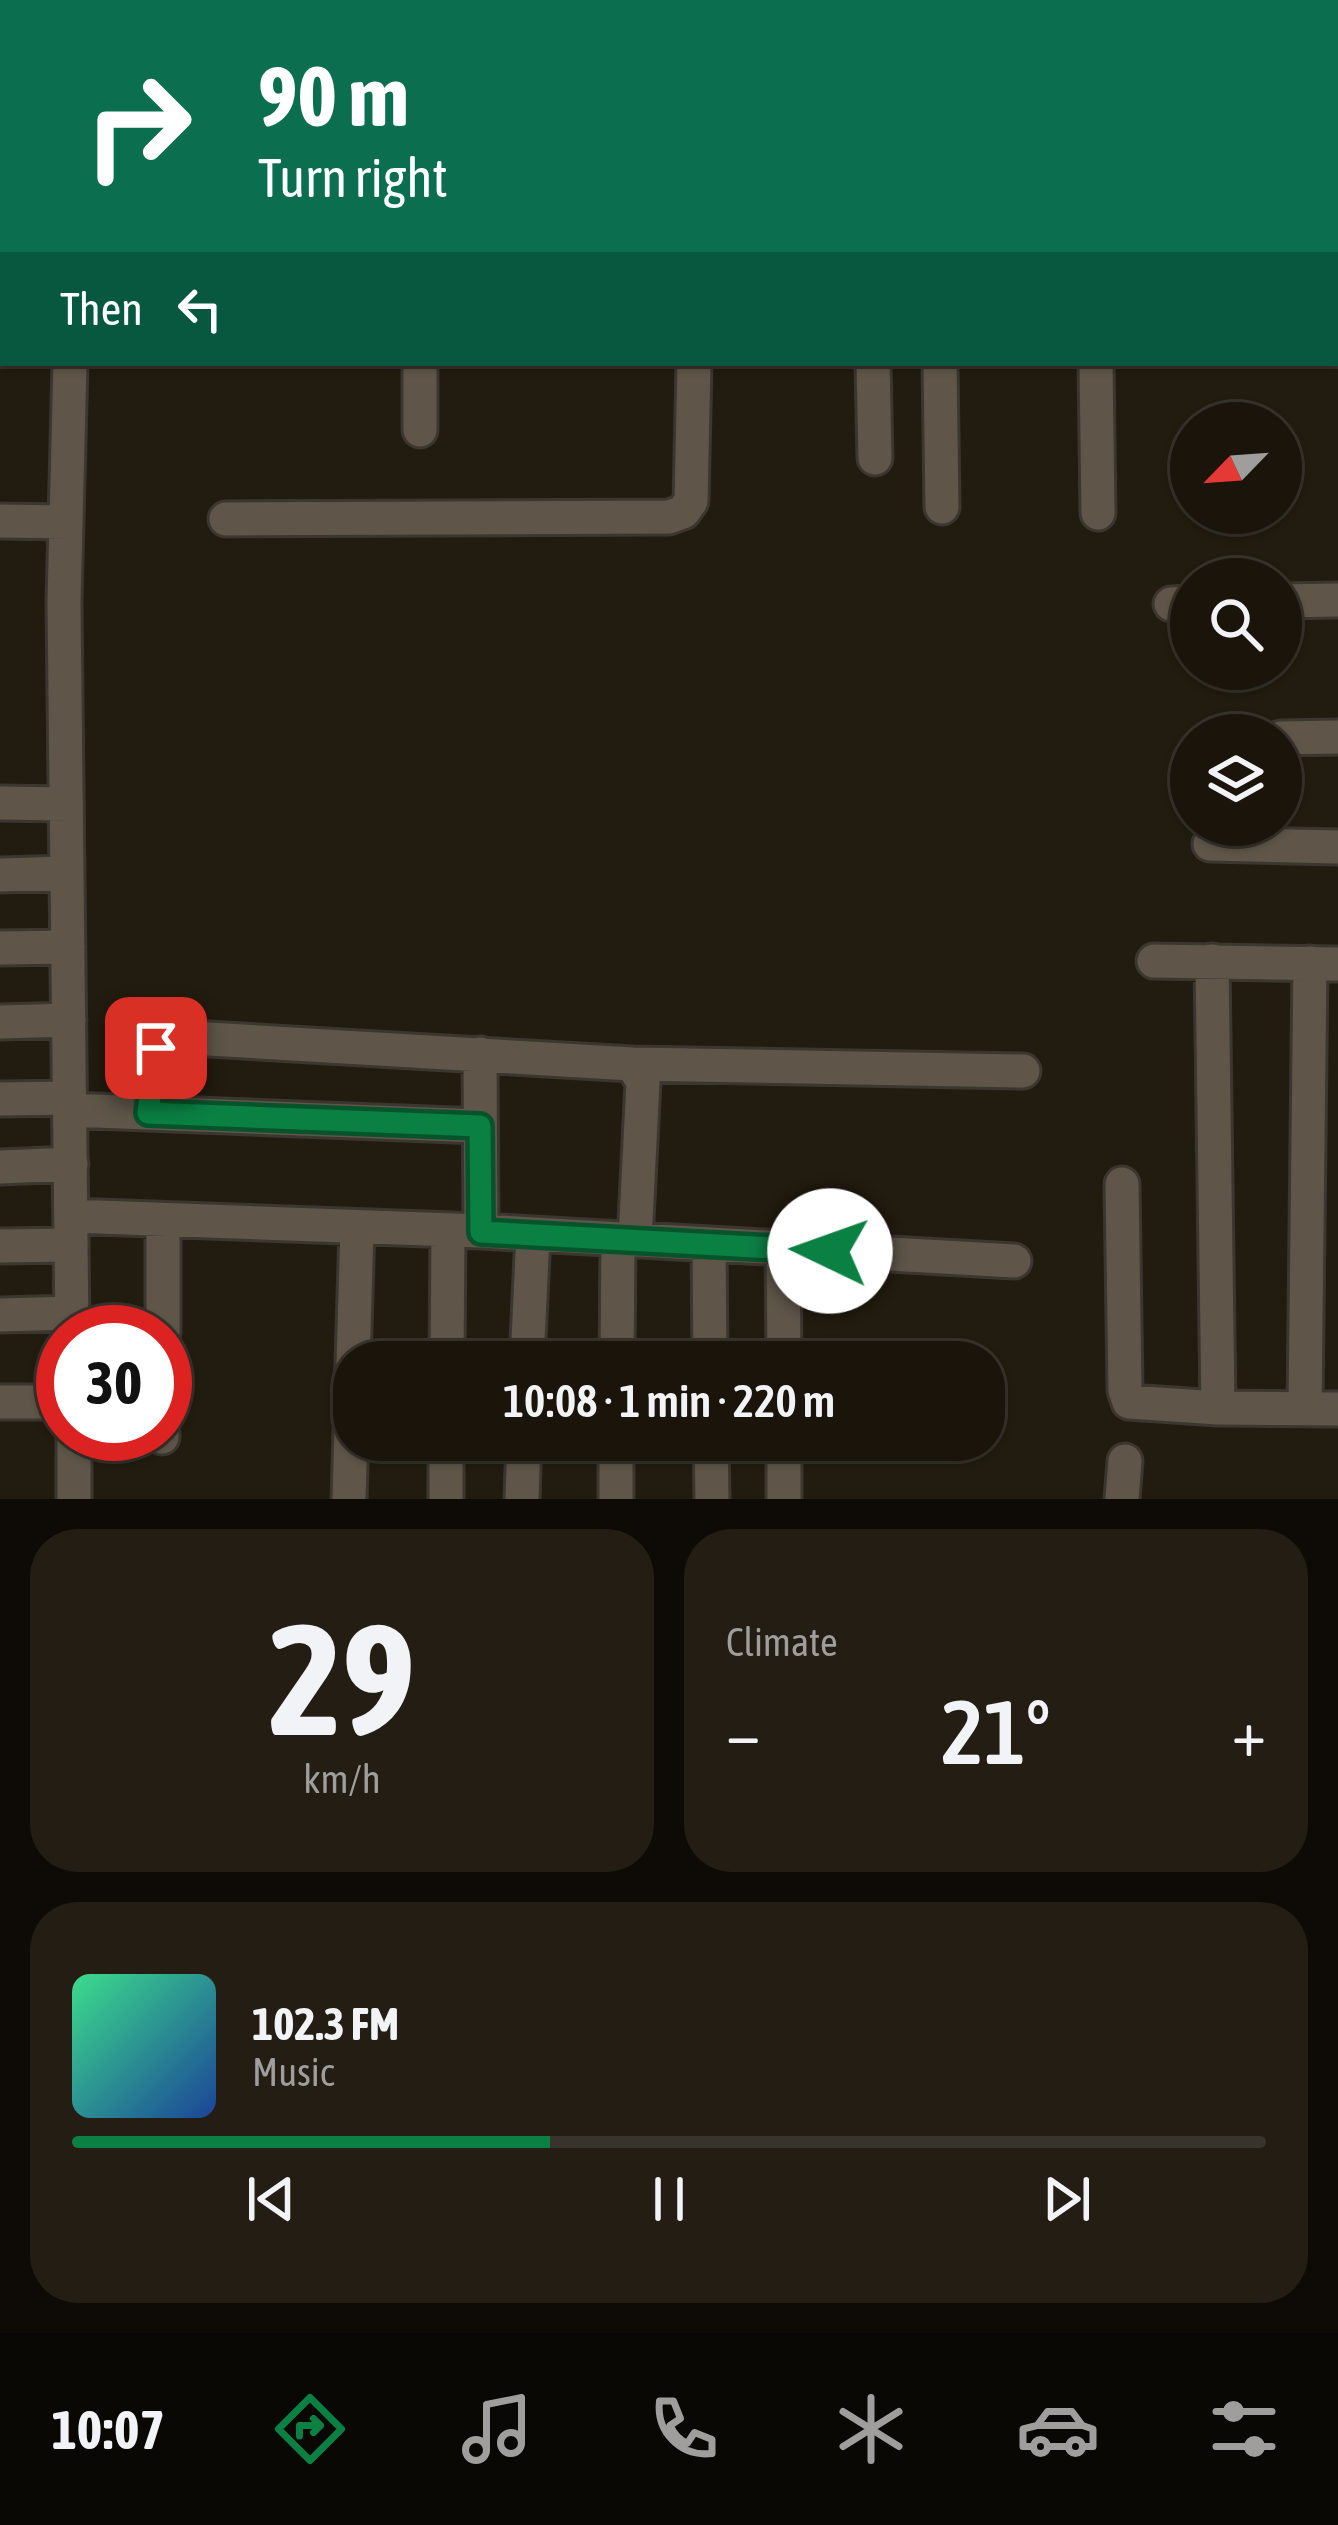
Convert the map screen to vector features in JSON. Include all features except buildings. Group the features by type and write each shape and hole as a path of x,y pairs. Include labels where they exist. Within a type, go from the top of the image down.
{"street":[{"path":"70,366 66,804 72,1305"},
{"path":"420,366 420,430"},
{"path":"226,518 670,517 683,512 691,501 694,366"},
{"path":"873,366 875,458"},
{"path":"940,366 941,507"},
{"path":"1096,366 1098,513"},
{"path":"0,521 66,522"},
{"path":"1302,601 1338,600"},
{"path":"1302,738 1338,737"},
{"path":"0,803 66,804"},
{"path":"1295,846 1338,847"},
{"path":"0,875 67,873"},
{"path":"0,948 68,946"},
{"path":"1122,1184 1126,1397 1134,1404 1322,1408 1324,963 1154,961"},
{"path":"1212,962 1218,1408"},
{"path":"0,1022 69,1020"},
{"path":"148,1113 156,1048 167,1039 632,1064 1023,1071"},
{"path":"450,1341 480,1126 480,1054"},
{"path":"619,1341 643,1082 632,1064"},
{"path":"0,1099 148,1113 480,1126"},
{"path":"0,1167 70,1164"},
{"path":"163,1220 163,1305"},
{"path":"0,1246 71,1231 163,1220 533,1234 1014,1261"},
{"path":"349,1499 357,1227"},
{"path":"528,1341 533,1234"},
{"path":"709,1244 710,1341"},
{"path":"784,1249 784,1341"},
{"path":"0,1315 36,1318"},
{"path":"0,1402 36,1402"},
{"path":"74,1461 74,1499"},
{"path":"446,1461 446,1499"},
{"path":"521,1499 523,1461"},
{"path":"616,1461 616,1499"},
{"path":"711,1461 712,1499"},
{"path":"784,1461 784,1499"},
{"path":"1122,1499 1125,1461"}],"route":[{"path":"156,1048 148,1113 480,1126 481,1232 830,1251"}]}
